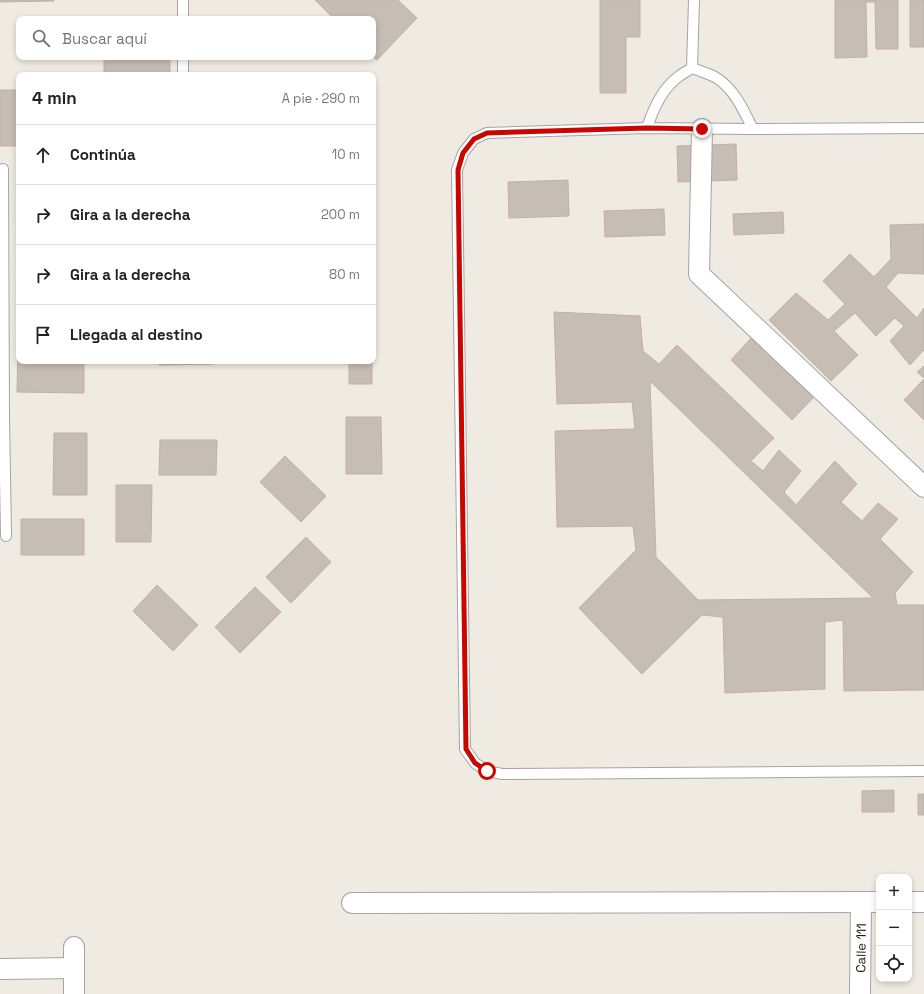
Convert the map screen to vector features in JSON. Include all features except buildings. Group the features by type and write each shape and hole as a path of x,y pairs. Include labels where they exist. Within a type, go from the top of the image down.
{"street":[{"path":"702,129 699,274 924,487"},
{"path":"352,903 870,902"},
{"name":"Calle 111","path":"860,994 870,902"},
{"path":"912,902 924,902"},
{"path":"74,946 74,994"},
{"path":"0,969 74,968"}],"lane":[{"path":"183,0 183,16"},
{"path":"692,68 694,0"},
{"path":"183,60 183,72"},
{"path":"647,128 652,112 662,94 677,78 692,68"},
{"path":"692,68 714,77 727,86 738,100 753,129"},
{"path":"924,128 647,128 487,133 474,139 463,153 458,170 466,749 475,763 487,771 502,774 924,771"},
{"path":"3,169 2,418 6,536"}],"route":[{"path":"487,771 475,763 466,749 458,170 463,153 474,139 487,133 647,128 702,129"}]}
